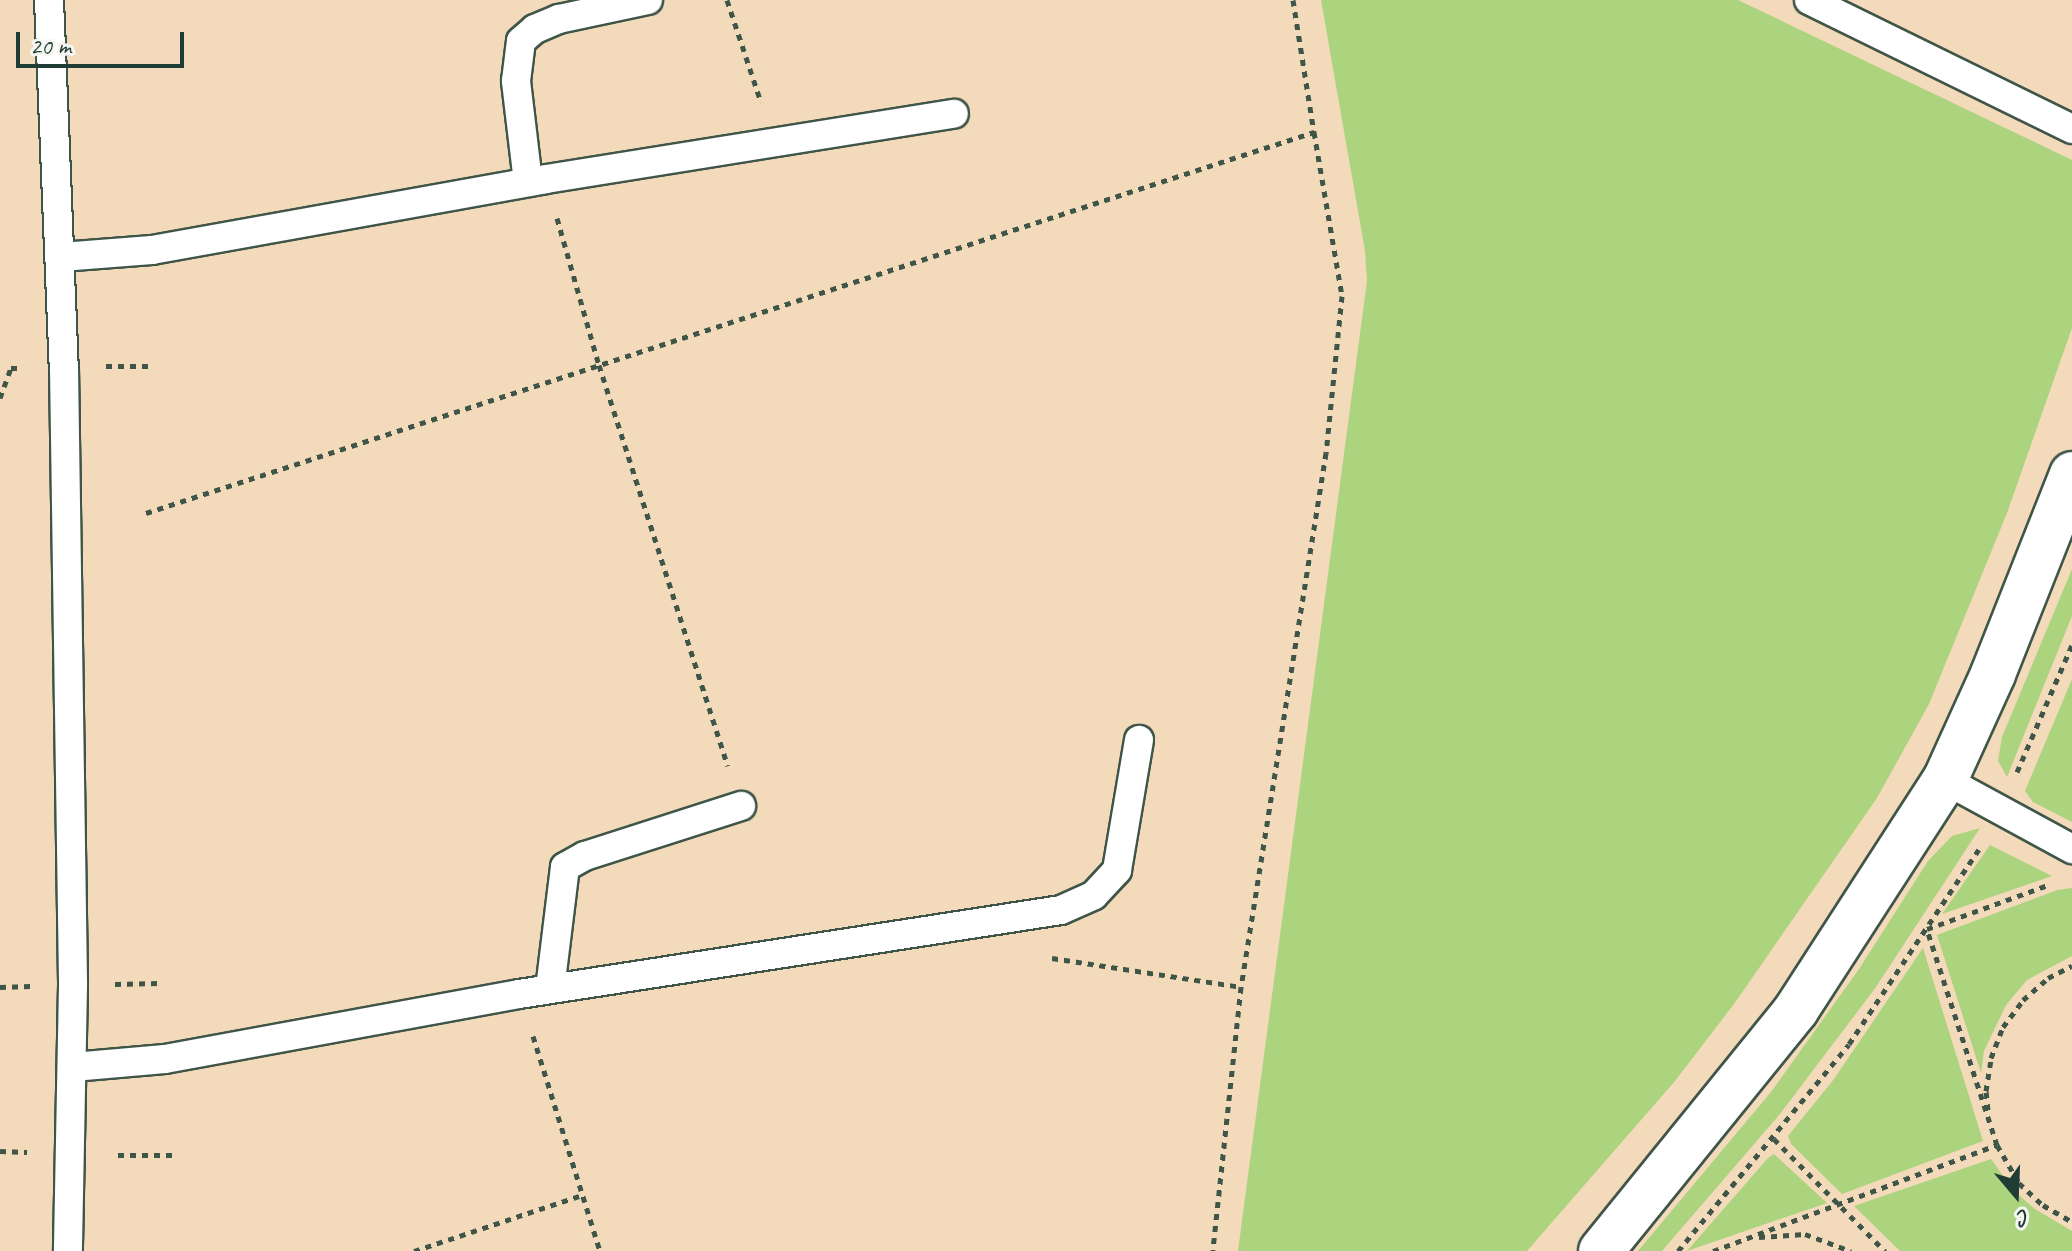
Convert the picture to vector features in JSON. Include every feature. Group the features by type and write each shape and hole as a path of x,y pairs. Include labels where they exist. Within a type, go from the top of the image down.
{"street":[{"path":"1601,1251 1796,1010 1945,780 2005,645 2072,474"}],"lane":[{"path":"49,0 61,257 73,1067 68,1251"},
{"path":"537,181 516,81 521,41 535,29 559,19 648,0"},
{"path":"1809,0 2072,129"},
{"path":"61,257 152,250 537,181 954,114"},
{"path":"73,1067 165,1059 519,994 1061,910 1079,904 1107,884 1117,870 1139,740"},
{"path":"1945,780 2072,849"},
{"path":"550,989 565,867 585,856 741,806"}],"path":[{"path":"727,0 774,143"},
{"path":"1213,1251 1241,987 1326,453 1342,296 1293,0"},
{"path":"146,513 1314,132"},
{"path":"537,181 741,806"},
{"path":"105,366 148,366"},
{"path":"0,398 11,368 32,368"},
{"path":"2054,882 1927,929 1997,1145 2019,1183 2043,1205 2072,1222"},
{"path":"1041,957 1241,987"},
{"path":"1989,1121 1986,1091 1991,1058 2003,1027 2023,1000 2048,978 2072,966"},
{"path":"114,984 159,983"},
{"path":"0,987 38,986"},
{"path":"519,994 600,1251"},
{"path":"1774,1139 1885,1251"},
{"path":"1713,1251 1997,1145"},
{"path":"0,1151 29,1152"},
{"path":"118,1155 172,1155"},
{"path":"414,1251 582,1195"},
{"path":"1721,1251 1741,1240 1773,1233 1805,1234 1851,1251"}],"green space":[{"path":"1321,0 1738,0 2072,160 2072,328 2007,513 1929,704 1877,798 1734,1004 1675,1081 1527,1251 1238,1251 1367,281 1365,251"},
{"path":"2072,569 2072,616 2007,777 1998,761 2002,737"},
{"path":"2072,679 2072,822 2033,802 2025,791"},
{"path":"1980,828 1876,987 1780,1114 1662,1251 1638,1251 1771,1092 1859,969 1928,861 1952,836"},
{"path":"1990,845 2052,876 1942,914"},
{"path":"2072,888 2072,956 2027,980 2006,1005 1984,1051 1981,1073 1937,935 2057,890"},
{"path":"1923,948 1983,1141 1842,1194 1791,1144 1788,1136 1834,1079"},
{"path":"1774,1154 1827,1203 1687,1251 1768,1158"},
{"path":"1991,1159 2014,1191 2035,1209 2072,1231 2072,1251 1900,1251 1854,1206"}]}
